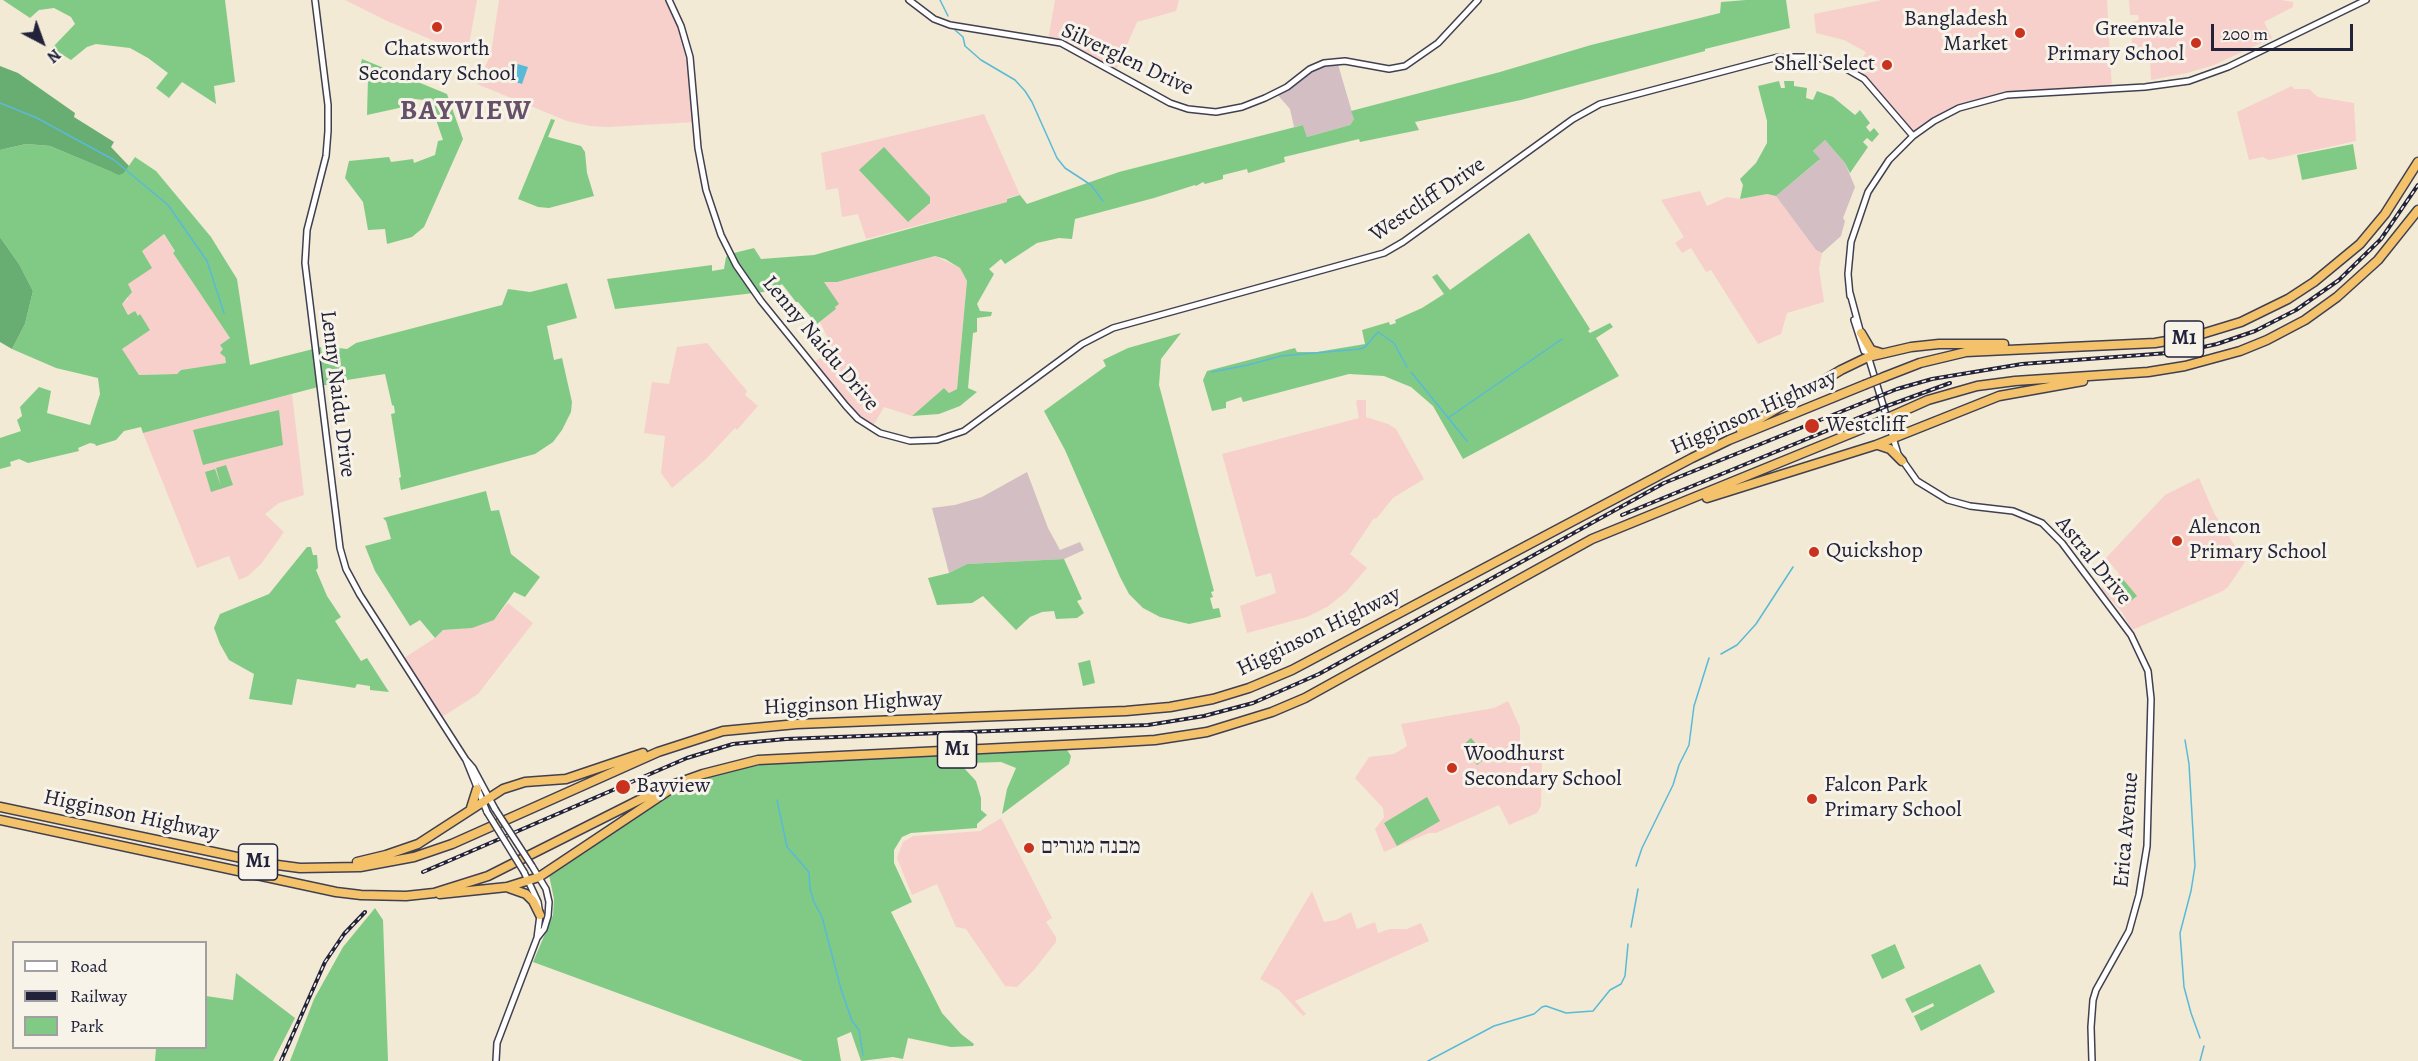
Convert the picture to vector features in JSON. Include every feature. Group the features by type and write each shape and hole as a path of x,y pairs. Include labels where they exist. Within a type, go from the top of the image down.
{"highway":[{"name":"Higginson Highway","path":"0,807 270,864 328,868 380,864 434,851 658,752 723,731 760,726 1126,711 1170,707 1232,694 1271,680 1309,662 1692,458 1920,363 1966,352 2134,345 2173,341 2217,331 2266,311 2314,282 2360,244 2385,214 2418,162"},
{"name":"Higginson Highway","path":"0,820 336,892 377,896 434,893 488,876 676,784 716,770 758,760 1155,740 1207,732 1263,715 1305,698 1560,555 1622,526 1938,398 1997,383 2148,372 2185,366 2240,351 2267,340 2305,320 2357,281 2378,260 2418,210"},
{"path":"1859,334 1871,350 1881,353"},
{"path":"1692,458 1852,364 1868,357 1881,353 1948,344 1994,344 2041,348"},
{"path":"1655,514 1876,445 1999,396 2047,386 2148,372"},
{"path":"1876,445 1890,448 1902,461"},
{"path":"328,868 375,858 418,844 485,799 516,785 566,779 644,753 658,752"},
{"path":"434,893 445,895 507,887 540,877 660,798 676,784"},
{"path":"469,811 477,789"},
{"path":"507,887 526,894 533,901 540,915"}],"street":[{"name":"Lenny Naidu Drive","path":"315,0 329,120 326,156 307,230 305,263 340,548 346,569 360,595 473,768 485,799 487,812 529,881 537,897 540,915"},
{"name":"Lenny Naidu Drive","path":"669,0 683,31 690,57 698,148 706,190 721,235 736,265 761,301 858,419 880,433 910,441"},
{"name":"Silverglen Drive","path":"909,0 929,16 944,24 1061,44 1170,103 1188,109 1216,112 1242,107 1270,96 1287,87 1310,69 1324,63 1346,61 1389,69 1405,66 1438,43 1478,0"},
{"path":"1859,334 1850,293 1849,256 1860,208 1884,166 1913,136 1934,121 1959,108 1996,97 2162,86 2199,78 2228,67 2366,0"},
{"name":"Westcliff Drive","path":"910,441 937,440 964,431 1082,344 1113,328 1384,253 1403,242 1573,119 1600,104 1778,57 1815,57 1838,64 1864,79 1913,136"},
{"path":"1850,293 1859,334"},
{"name":"Astral Drive","path":"1859,334 1893,439 1902,461 1917,481 1938,495 1970,506 2013,511 2036,519 2050,530 2131,635 2148,671 2151,699"},
{"name":"Erica Avenue","path":"2092,1061 2093,1000 2096,990 2129,931 2144,868 2148,829 2151,699"},
{"name":"Lenny Naidu Drive","path":"466,760 477,789 495,809 540,877 546,890 549,902 541,928"},
{"path":"496,1061 495,1053 541,928 540,915"}],"shaded area":[{"name":"Chatsworth Secondary School","path":"345,0 477,0 468,50 463,53 387,21"},
{"path":"499,0 669,0 686,40 695,122 590,126 567,121 477,84 491,54"},
{"path":"1055,0 1179,0 1176,11 1137,22 1115,72 1079,52 1048,40"},
{"path":"1882,0 2107,0 2112,89 2007,95 1959,109 1913,136 1879,95 1854,73 1866,52 1844,40 1816,33 1814,14"},
{"name":"Greenvale Primary School","path":"2129,0 2281,0 2293,2 2293,7 2264,22 2272,38 2214,65 2151,80 2150,63 2132,49 2131,22 2139,20 2138,15 2130,15"},
{"path":"1337,61 1354,119 1350,125 1307,137 1303,125 1294,127 1290,109 1276,93 1304,73"},
{"path":"2292,86 2294,89 2309,89 2318,97 2354,103 2356,141 2269,160 2263,157 2249,160 2237,112"},
{"path":"984,114 1020,195 1007,198 1007,202 866,239 858,214 842,217 838,188 826,190 821,153"},
{"path":"1825,140 1845,163 1855,187 1843,218 1845,221 1841,236 1822,253 1816,250 1776,196 1819,160 1813,151"},
{"path":"1700,191 1707,206 1727,197 1740,199 1767,194 1776,196 1816,250 1822,253 1819,269 1824,302 1787,313 1781,334 1758,344 1711,270 1706,272 1691,248 1682,253 1675,243 1684,237 1661,200"},
{"path":"163,234 175,251 173,253 230,338 223,349 226,363 181,370 177,374 139,375 121,349 150,329 138,316 129,315 121,304 128,299 127,284 141,251"},
{"path":"935,256 960,268 967,281 957,389 949,393 944,388 912,416 884,407 872,428 858,419 811,364 833,349 820,322 836,309 823,282 837,282"},
{"path":"707,343 747,391 745,395 758,406 737,430 735,428 706,459 672,488 661,473 665,436 644,433 652,382 669,384 677,347"},
{"path":"292,394 304,495 279,503 265,514 284,532 261,564 248,576 239,580 229,556 197,568 143,433"},
{"path":"1366,400 1366,417 1396,429 1424,479 1393,498 1376,519 1374,518 1350,554 1367,568 1346,592 1327,607 1307,617 1247,633 1240,606 1276,593 1271,573 1256,577 1222,454 1359,418 1356,401"},
{"path":"1027,472 1048,528 1060,550 1080,542 1084,550 1064,559 967,564 949,573 932,508 955,505 982,497"},
{"name":"Alencon Primary School","path":"2199,478 2214,513 2245,562 2223,591 2132,630 2122,612 2101,589 2119,574 2106,558 2165,495"},
{"path":"508,603 533,623 478,694 439,719 401,660 435,638 443,630 460,629 494,620"},
{"name":"Woodhurst Secondary School","path":"1508,701 1520,727 1520,752 1542,753 1541,806 1537,813 1509,825 1499,805 1436,833 1429,833 1384,852 1375,829 1384,817 1383,808 1355,778 1369,757 1394,754 1407,746 1401,724 1494,708"},
{"path":"1001,818 1052,918 1046,922 1056,937 1056,942 1017,987 1005,986 966,929 956,927 937,884 912,895 897,858 903,842 913,836 980,831"},
{"path":"1312,891 1324,922 1336,920 1351,912 1357,929 1375,922 1378,933 1390,929 1407,929 1421,923 1429,941 1295,1001 1306,1014 1303,1016 1279,990 1260,979"}],"green space":[{"path":"3,0 225,0 235,82 214,86 216,104 182,82 169,98 156,88 168,73 148,58 130,48 96,44 87,47 71,60 52,48 75,24 71,17 54,8 39,10 30,18"},
{"path":"1786,0 1790,28 1521,100 1415,122 1419,130 1360,142 1359,139 1284,157 1285,162 1248,173 1247,169 1223,175 1223,179 1205,184 1203,182 1196,186 1075,219 1072,239 1059,238 1037,243 1005,264 1001,259 989,269 994,274 977,304 980,311 992,312 991,316 977,318 977,332 973,333 968,388 977,392 960,406 939,414 912,416 944,388 949,393 957,389 967,281 960,268 945,259 935,256 837,282 824,282 839,304 817,324 782,284 774,290 763,292 615,309 607,279 712,265 712,271 724,269 726,257 730,254 754,248 761,259 814,255 1007,202 1007,199 1020,195 1027,204 1119,172 1303,125 1307,137 1350,125 1354,119 1351,111 1500,72 1591,45 1720,13 1721,2"},
{"path":"362,59 447,94 463,139 424,227 412,237 387,244 385,229 368,230 363,202 345,178 349,161 389,157 391,162 413,159 414,163 435,155 438,141 443,140 431,105 424,100 406,98 406,104 399,108 367,115 368,78 365,67 360,67"},
{"path":"0,66 18,73 75,113 74,117 114,142 111,147 129,166 124,173 119,175 50,146 26,144 0,150"},
{"path":"1779,81 1781,88 1785,88 1784,81 1794,81 1794,86 1807,88 1806,98 1813,100 1817,91 1833,97 1855,115 1860,110 1870,123 1866,127 1870,132 1874,128 1879,134 1872,142 1867,138 1863,142 1868,147 1850,173 1845,163 1825,140 1813,151 1820,159 1776,196 1767,194 1740,199 1743,185 1740,179 1756,163 1767,143 1767,121 1758,86"},
{"path":"551,119 555,120 548,137 581,146 585,152 587,173 594,196 549,208 538,207 518,199"},
{"path":"26,144 50,146 112,172 124,173 135,157 156,171 211,237 237,279 250,365 321,347 322,353 338,348 347,349 356,343 502,305 508,289 530,292 567,283 577,318 547,326 554,360 562,358 572,402 571,412 553,442 535,454 401,490 391,414 395,413 385,374 341,381 143,433 141,427 124,431 116,440 96,446 90,443 78,448 79,451 28,463 19,459 10,462 11,466 0,469 0,438 21,431 17,420 22,416 20,407 39,387 51,391 47,413 90,425 100,394 98,378 56,368 12,349 25,324 33,291 19,264 0,237 0,150","holes":["164,234 175,251 173,253 230,338 220,345 223,349 220,353 225,357 226,363 181,370 177,374 139,375 122,349 150,330 140,314 138,316 135,311 128,315 122,304 132,292 128,284 152,268 142,251"]},
{"path":"2353,144 2357,169 2302,180 2297,155"},
{"path":"884,147 930,197 930,203 908,222 859,170"},
{"path":"1529,233 1590,329 1588,331 1590,333 1610,323 1613,327 1596,338 1619,376 1463,459 1433,406 1411,387 1384,376 1349,374 1243,402 1241,397 1226,402 1226,408 1212,411 1203,380 1207,371 1295,348 1297,352 1317,352 1365,344 1362,330 1389,322 1390,325 1396,323 1395,320 1422,308 1444,294 1432,277 1437,274 1450,290"},
{"path":"0,237 19,264 33,291 25,324 12,349 0,342"},
{"path":"1181,333 1161,359 1159,385 1214,591 1211,592 1213,597 1210,598 1213,609 1219,608 1221,617 1189,624 1160,617 1143,608 1129,594 1065,450 1044,411 1106,366 1103,360 1128,348"},
{"path":"279,410 283,445 203,465 193,430"},
{"path":"226,465 233,485 211,492 205,472 215,469 221,486 216,468"},
{"path":"486,491 491,511 499,510 511,554 540,577 525,597 514,592 494,620 472,628 443,630 435,638 420,620 410,626 375,571 365,546 391,539 383,518"},
{"path":"307,547 311,547 313,555 317,555 318,568 316,570 327,596 341,617 335,621 361,661 367,658 389,692 370,690 370,686 357,684 355,688 297,679 292,705 249,699 254,674 229,660 214,628 220,614 269,594"},
{"path":"1064,559 1082,599 1077,601 1084,613 1077,618 1056,619 1054,611 1042,612 1030,617 1016,630 983,596 972,603 937,605 928,578 949,573 967,564"},
{"path":"2122,578 2137,596 2123,607 2108,589"},
{"path":"1090,660 1095,683 1083,686 1078,663"},
{"path":"1471,738 1487,757 1477,765 1461,747"},
{"path":"1067,750 1071,756 1069,764 1002,814 1007,789 1016,768 1001,762 969,763 964,768 976,781 981,798 981,810 987,815 977,824 977,828 911,833 902,837 894,850 894,863 912,902 891,912 942,1013 961,1034 974,1044 973,1046 951,1047 908,1038 903,1059 893,1057 861,1061 851,1032 837,1038 841,1061 803,1061 533,962 553,915 554,899 549,875 667,798 700,781 726,772 765,764"},
{"path":"1427,797 1440,821 1397,846 1384,823"},
{"path":"375,908 383,920 388,1061 290,1061 314,999 343,947"},
{"path":"1895,944 1905,968 1882,979 1871,955"},
{"path":"1980,964 1995,992 1921,1031 1914,1016 1934,1006 1933,1003 1912,1013 1905,999"},
{"path":"236,973 295,1018 273,1061 155,1061 156,1049 207,1049 207,996 233,1000"}],"water":[{"path":"511,62 528,67 522,84 505,79"}],"waterway":[{"path":"940,0 948,16"},
{"path":"955,30 963,37 965,46 981,60 1015,80 1025,91 1057,158 1065,168 1091,185 1103,201"},
{"path":"0,103 37,118 114,160 168,205 207,261 224,313"},
{"path":"1212,372 1281,356 1360,349 1365,347 1378,332 1394,343 1407,367"},
{"path":"1448,418 1562,339"},
{"path":"1411,372 1467,441"},
{"path":"1721,654 1737,645 1756,624 1793,567"},
{"path":"1636,866 1689,745 1694,706 1709,658"},
{"path":"2185,740 2189,764 2195,866 2180,933 2184,987 2200,1038"},
{"path":"777,800 787,847 809,872 810,889 822,917 852,1021 859,1030 863,1055"},
{"path":"1631,927 1638,889"},
{"path":"1428,1061 1494,1026 1534,1014 1542,1007 1546,1006 1566,1013 1593,1011 1610,990 1621,984 1625,976 1628,944"},
{"path":"2200,1061 2204,1046"}],"railway":[{"path":"423,872 687,758 733,744 786,739 1148,725 1204,716 1253,703 1319,674 1664,483 1897,389 1932,379 2022,364 2181,352 2217,344 2255,331 2296,310 2339,280 2381,239 2418,185"},
{"path":"1622,515 1887,406 1950,383"},
{"path":"281,1061 325,962 344,934 365,912"}],"place":[{"name":"Chatsworth Secondary School","path":"437,27"},
{"name":"Bangladesh Market","path":"2020,33"},
{"name":"Greenvale Primary School","path":"2196,43"},
{"name":"Shell Select","path":"1887,65"},
{"name":"Westcliff","path":"1812,426"},
{"name":"Alencon Primary School","path":"2177,541"},
{"name":"Quickshop","path":"1814,552"},
{"name":"Woodhurst Secondary School","path":"1452,768"},
{"name":"Bayview","path":"623,787"},
{"name":"Falcon Park Primary School","path":"1812,799"},
{"name":"מבנה מגורים","path":"1029,848"}],"district":[{"name":"BAYVIEW","path":"466,112"}]}
